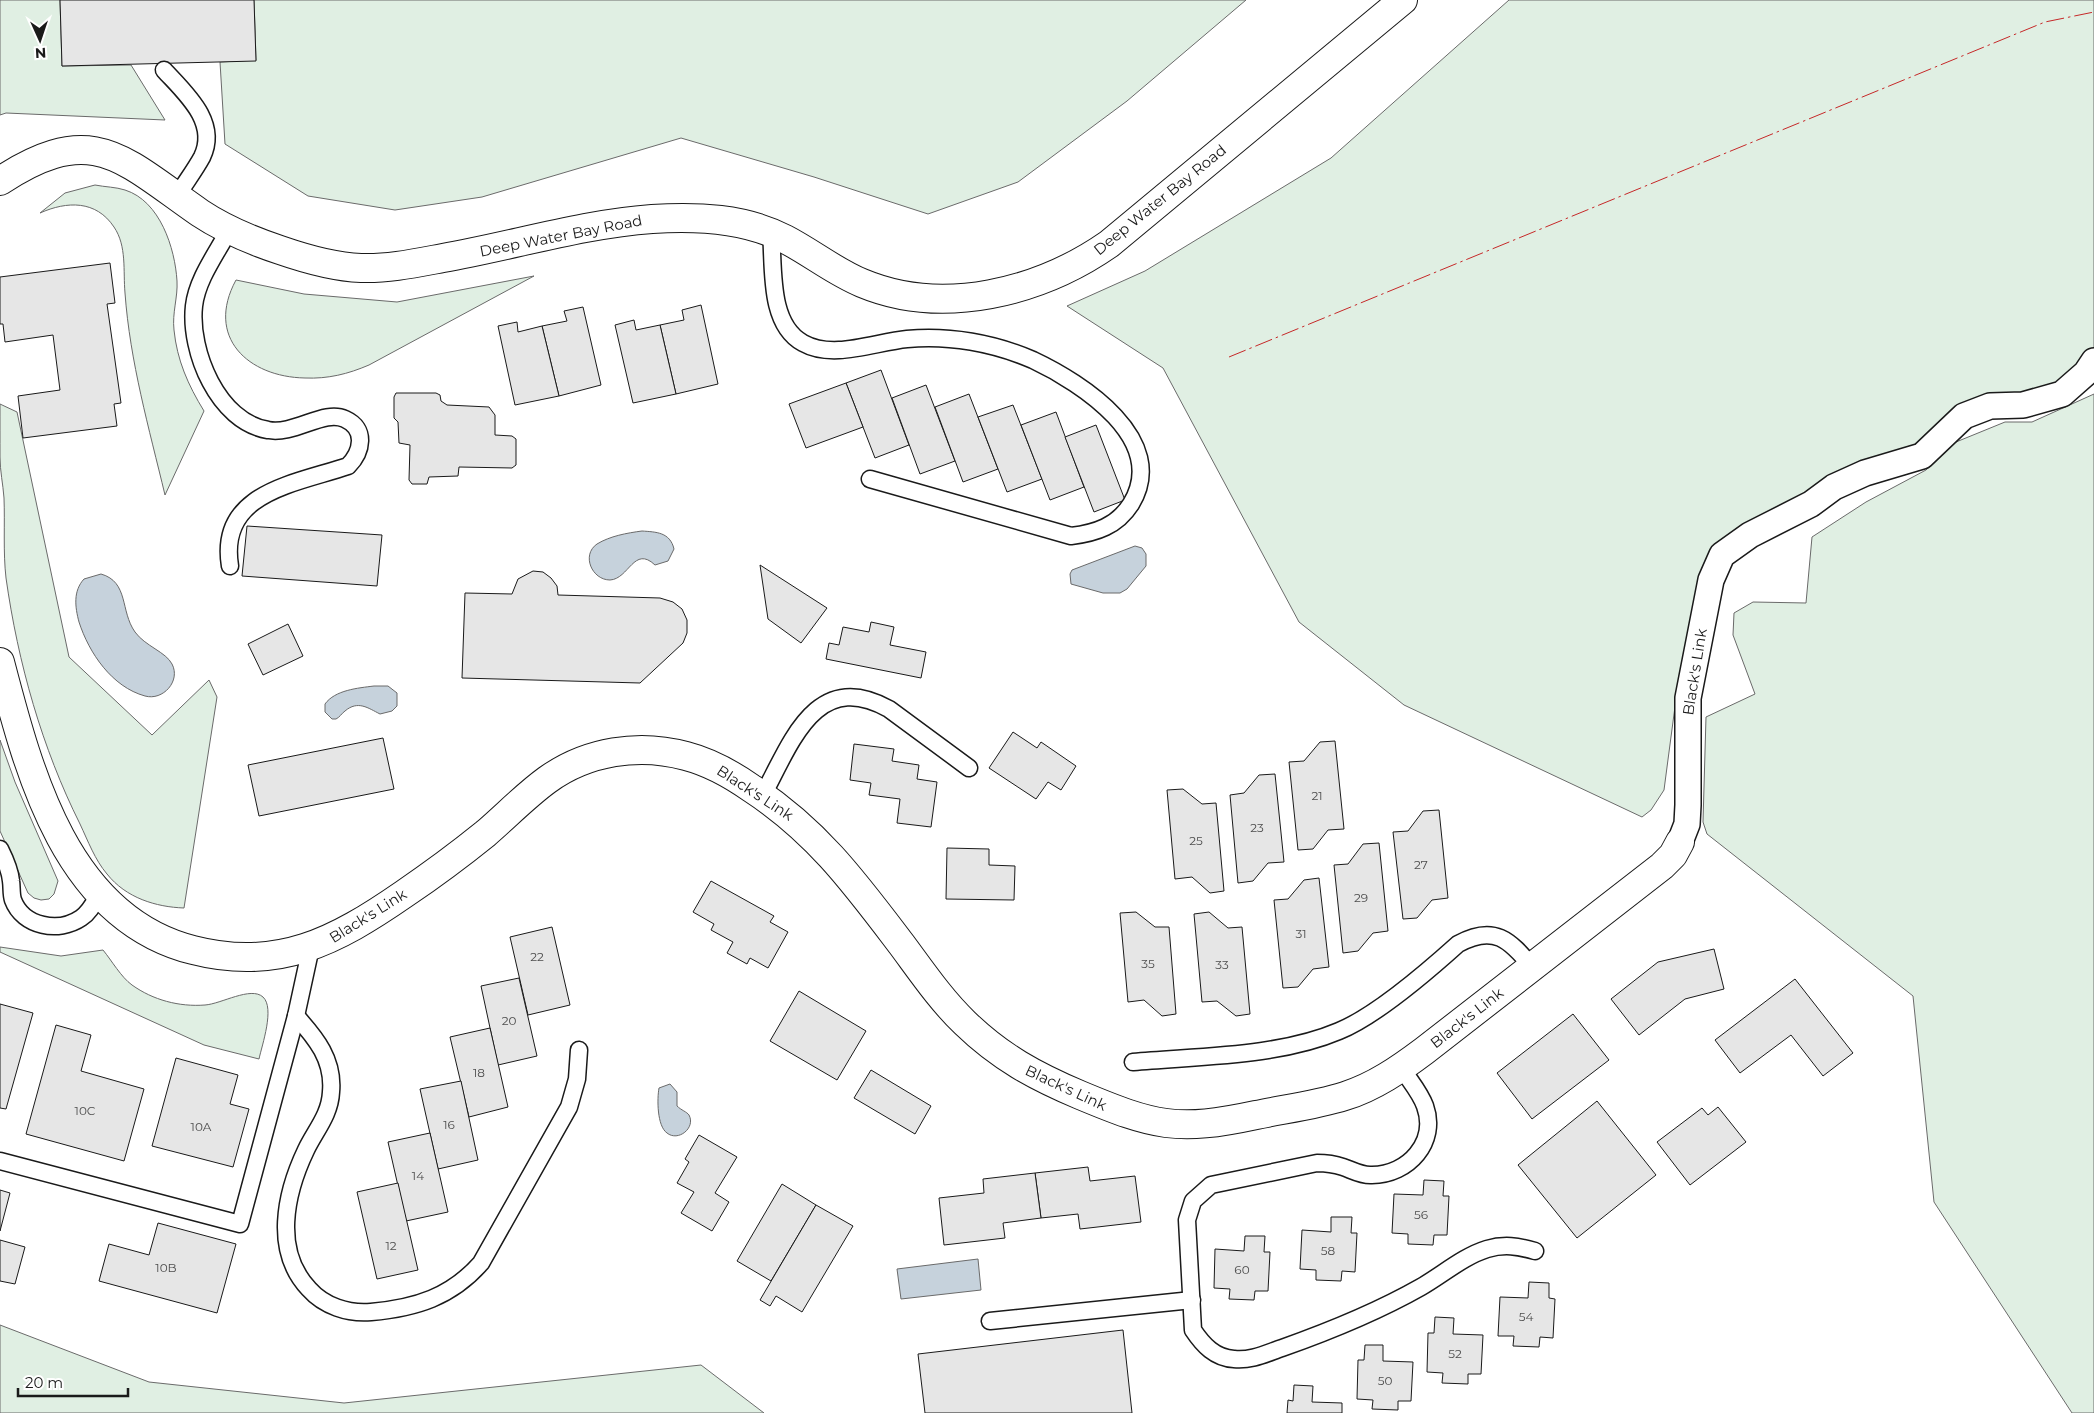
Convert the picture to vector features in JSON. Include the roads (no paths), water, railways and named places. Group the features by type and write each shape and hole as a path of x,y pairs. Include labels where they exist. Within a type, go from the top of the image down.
{"street":[{"name":"Deep Water Bay Road","path":"0,181 32,161 48,155 88,150 100,152 126,161 143,171 211,220 229,230 266,246 302,258 360,268 413,264 578,231 651,219 720,220 749,225 771,232 841,273 863,283 900,295 918,298 968,297 995,293 1045,279 1088,258 1109,244 1403,0"},
{"name":"Black's Link","path":"0,662 26,752 48,810 71,858 99,894 128,920 152,935 178,947 206,954 238,958 269,957 330,941 384,908 437,872 548,779 572,765 597,756 624,750 670,752 714,766 763,795 799,822 830,852 938,994 988,1044 1036,1077 1129,1116 1152,1122 1198,1126 1344,1096 1387,1076 1662,866 1680,842 1687,824 1688,698 1711,580 1722,554 1750,535 1811,504 1834,486 1865,473 1922,456 1964,416 1990,406 2023,405 2062,394 2086,373 2094,361"}],"lane":[{"path":"164,70 201,114 206,136 202,156 177,196"},
{"path":"229,230 201,283 194,304 194,318 200,351 215,390 229,409 254,426 282,431 297,429 318,419 332,417 345,419 356,428 361,442 358,456 348,466 268,493 253,501 241,513 229,538 230,566"},
{"path":"771,232 778,310 783,323 791,335 802,343 816,349 832,351 908,339 940,338 971,342 1032,360 1066,378 1096,399 1123,426 1133,440 1140,456 1141,477 1135,496 1125,513 1109,526 1091,534 1071,536 870,479"},
{"path":"763,795 801,725 812,711 826,702 843,698 859,697 882,705 969,768"},
{"path":"0,848 11,881 12,899 19,911 28,919 53,927 68,924 87,913 99,894"},
{"path":"1133,1062 1283,1048 1340,1031 1370,1015 1458,944 1469,938 1481,935 1503,939 1513,944 1532,967"},
{"path":"0,1161 240,1224 296,1016 311,947"},
{"path":"296,1016 318,1042 327,1058 331,1076 331,1092 323,1122 306,1150 294,1180 285,1229 286,1248 292,1265 301,1281 314,1294 329,1304 346,1311 364,1313 382,1311 432,1300 466,1280 482,1263 569,1107 577,1079 579,1050"},
{"path":"1401,1067 1419,1093 1428,1121 1426,1137 1420,1150 1411,1162 1398,1170 1384,1175 1369,1176 1331,1164 1317,1163 1211,1185 1193,1201 1187,1220 1193,1330 1200,1341 1210,1350 1221,1356 1246,1359 1313,1337 1367,1314 1420,1288 1484,1250 1500,1246 1518,1246 1535,1251"},
{"path":"990,1321 1192,1300"}]}
